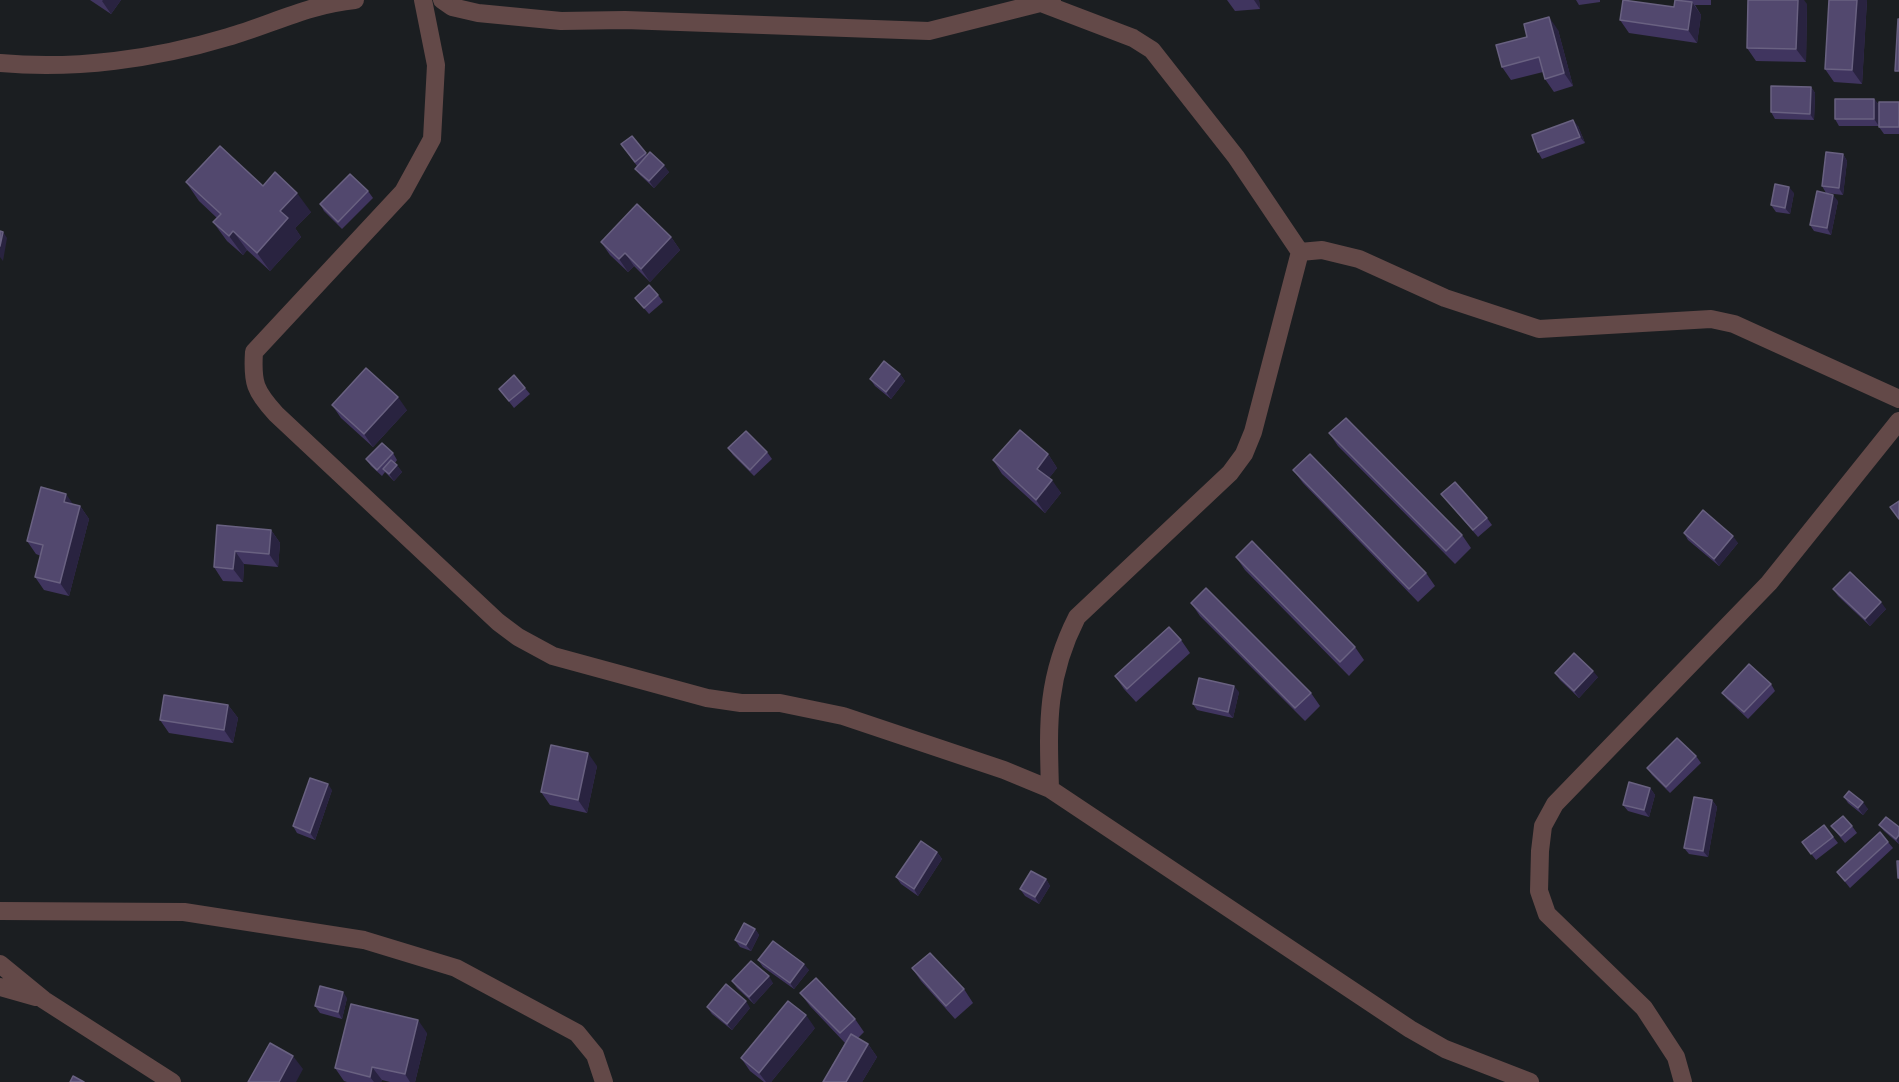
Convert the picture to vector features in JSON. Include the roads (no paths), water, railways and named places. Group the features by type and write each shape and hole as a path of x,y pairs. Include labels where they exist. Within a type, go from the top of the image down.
{"street":[{"path":"0,63 27,65 167,55 230,37 329,2 355,0"},
{"path":"423,0 436,65 432,140 403,192 255,352 252,373 255,388 266,403 498,622 518,637 553,656 707,698 741,703 780,703 843,716 1004,770 1050,789 1410,1029 1445,1049 1530,1082"},
{"path":"442,0 452,7 478,13 561,21 726,23 929,31 1002,6 1048,2 1133,38 1152,50 1236,157 1300,252 1253,432 1244,454 1230,473 1077,617 1063,645 1051,691 1048,718 1050,789"},
{"path":"1300,252 1322,250 1359,259 1445,298 1539,329 1711,319 1734,324 1899,399"},
{"path":"1683,1082 1676,1057 1644,1008 1547,914 1539,891 1543,826 1555,804 1769,583 1899,421"},
{"path":"0,911 184,912 364,940 456,968 577,1033 595,1055 604,1082"},
{"path":"0,964 44,1000 172,1082"},
{"path":"0,987 44,1000"}]}
